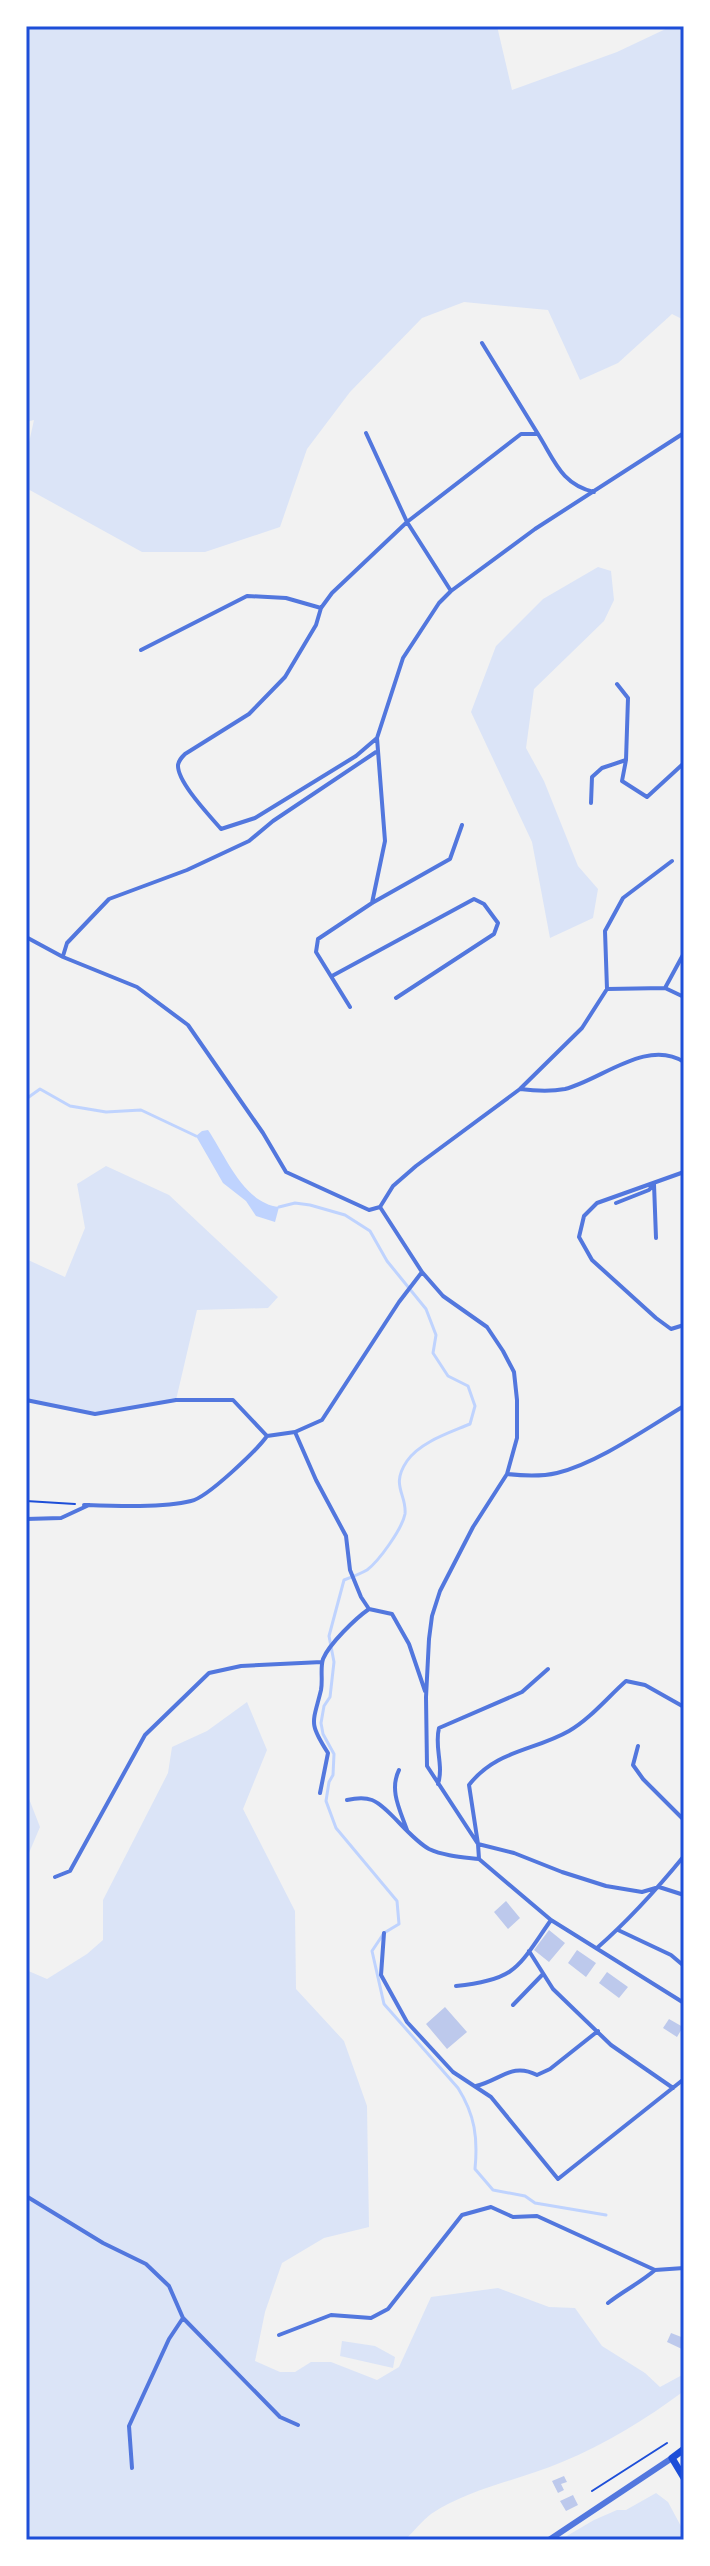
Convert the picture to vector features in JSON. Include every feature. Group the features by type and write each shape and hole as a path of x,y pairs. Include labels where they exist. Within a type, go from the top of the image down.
{"main road":[{"path":"684,2449 672,2458 684,2478"}],"street":[{"path":"482,343 568,481 594,492"},
{"path":"366,433 407,522 451,591"},
{"path":"372,903 385,841 377,738 403,658 439,603 535,529 684,433"},
{"path":"377,738 356,756 255,818 221,829 186,785 178,769 179,761 185,754 249,714 285,677 332,593 407,522 521,434 538,434"},
{"path":"141,650 247,596 286,598 321,608"},
{"path":"617,684 628,698 626,760 622,781 647,797 684,763"},
{"path":"63,957 67,943 109,899 187,870 249,841 273,821 376,752"},
{"path":"591,803 592,777 602,768 626,760"},
{"path":"255,818 273,821"},
{"path":"350,1007 316,952 318,939 372,903 450,859 462,825"},
{"path":"26,937 63,957 137,987 188,1025 263,1133 286,1172 369,1210 380,1207 393,1186 416,1166 520,1089 582,1028 607,989 605,931 623,898 672,861"},
{"path":"332,976 474,899 484,904 498,923 494,934 396,998"},
{"path":"665,988 684,953"},
{"path":"607,989 665,988 684,997"},
{"path":"520,1089 549,1092 568,1088 623,1064 660,1053 684,1062"},
{"path":"684,1172 597,1203 584,1216 579,1237 592,1260 656,1318 671,1329 684,1325"},
{"path":"616,1203 649,1190 654,1184"},
{"path":"654,1184 656,1238"},
{"path":"380,1207 422,1272 443,1296 487,1327 514,1372 517,1400 517,1438 507,1474 473,1527 440,1591 432,1616 426,1697 427,1766 478,1844 514,1853 606,1886 642,1892 659,1887 684,1895"},
{"path":"26,1519 61,1518 87,1505 194,1501 232,1471 267,1436 295,1432 322,1420 422,1272"},
{"path":"26,1400 95,1414 176,1400 233,1400 267,1436"},
{"path":"507,1474 529,1477 558,1473 602,1454 684,1406"},
{"path":"295,1432 346,1536 350,1570 361,1597 369,1609 392,1614 409,1644 426,1697"},
{"path":"320,1793 328,1753 316,1734 313,1715 322,1687 322,1662 329,1648 369,1609"},
{"path":"55,1877 70,1871 145,1735 209,1673 241,1666 322,1662"},
{"path":"438,1784 442,1773 436,1740 439,1728 522,1692 548,1669"},
{"path":"479,1859 469,1785 477,1774 520,1749 548,1742 572,1730 626,1681 645,1685 684,1707"},
{"path":"638,1746 633,1765 684,1820"},
{"path":"399,1770 394,1780 394,1792 408,1833"},
{"path":"347,1800 361,1797 375,1800 408,1833 432,1850 479,1859 551,1920 684,2003"},
{"path":"597,1948 659,1887 684,1856"},
{"path":"456,1986 505,1976 517,1968 551,1920"},
{"path":"618,1930 671,1955 684,1966"},
{"path":"384,1933 381,1975 407,2022 453,2072 491,2097 558,2179 684,2079"},
{"path":"529,1951 553,1989 611,2045 673,2088"},
{"path":"513,2005 543,1974"},
{"path":"475,2086 524,2068 537,2075 550,2069 598,2031"},
{"path":"26,2196 103,2243 146,2264 169,2286 183,2318 280,2417 298,2425"},
{"path":"279,2335 331,2315 371,2318 388,2309 462,2215 491,2207 513,2217 537,2216 655,2270 684,2268"},
{"path":"608,2303 655,2270"},
{"path":"132,2468 129,2426 169,2339 183,2318"},
{"path":"549,2540 672,2458"}],"path":[{"path":"26,1501 87,1505"},
{"path":"592,2491 667,2443"}],"shaded area":[{"path":"26,26 497,26 512,90 617,52 672,26 684,26 684,320 672,314 618,363 580,380 548,310 464,302 422,318 350,392 307,449 280,527 205,552 142,552 26,488 26,456 34,420 26,422"},
{"path":"598,567 611,571 614,600 604,621 534,689 526,748 544,781 578,866 598,889 593,918 550,938 532,842 471,712 496,646 543,599"},
{"path":"106,1166 169,1195 278,1297 268,1308 197,1310 176,1400 95,1414 26,1400 26,1259 65,1277 85,1228 77,1184"},
{"path":"247,1702 267,1750 243,1809 295,1911 296,1989 344,2041 367,2106 369,2227 324,2238 282,2263 265,2312 255,2361 280,2372 295,2372 311,2362 331,2362 377,2380 399,2367 431,2297 498,2288 549,2307 575,2308 602,2346 645,2373 660,2387 684,2374 684,2391 625,2430 578,2455 446,2505 428,2517 405,2540 26,2540 26,1970 47,1979 103,1940 103,1900 168,1773 172,1747 207,1731"},
{"path":"26,1791 40,1827 26,1860"},
{"path":"342,2341 375,2346 395,2357 393,2368 340,2356"},
{"path":"656,2493 668,2502 683,2530 680,2533 684,2540 560,2540 594,2520 617,2510 626,2510"}],"water":[{"path":"208,1130 245,1188 266,1204 279,1207 275,1222 256,1216 246,1201 223,1183 196,1136"}],"building":[{"path":"506,1901 520,1918 508,1929 494,1912"},
{"path":"549,1930 565,1943 549,1962 534,1950"},
{"path":"577,1950 596,1963 586,1977 568,1963"},
{"path":"607,1972 628,1987 619,1998 599,1983"},
{"path":"445,2007 467,2032 447,2049 426,2024"},
{"path":"669,2019 683,2027 677,2037 663,2028"},
{"path":"671,2333 684,2338 684,2350 667,2342"},
{"path":"564,2476 567,2482 561,2484 564,2490 558,2493 552,2481"},
{"path":"573,2495 578,2505 566,2511 560,2501"}],"waterway":[{"path":"26,1099 40,1089 70,1106 106,1112 141,1110 196,1136"},
{"path":"279,1207 295,1203 310,1205 345,1215 370,1231 387,1261 426,1309 436,1335 433,1353 448,1376 468,1386 475,1406 470,1424 427,1443 407,1461 399,1483 405,1507 403,1520 372,1566 344,1580 329,1636 334,1662 330,1697 324,1706 321,1723 323,1734 334,1754 333,1775 326,1801 336,1828 397,1901 399,1924 384,1933 372,1951 384,2004 458,2088 474,2127 475,2169 493,2190 525,2196 535,2203 606,2215"}]}
